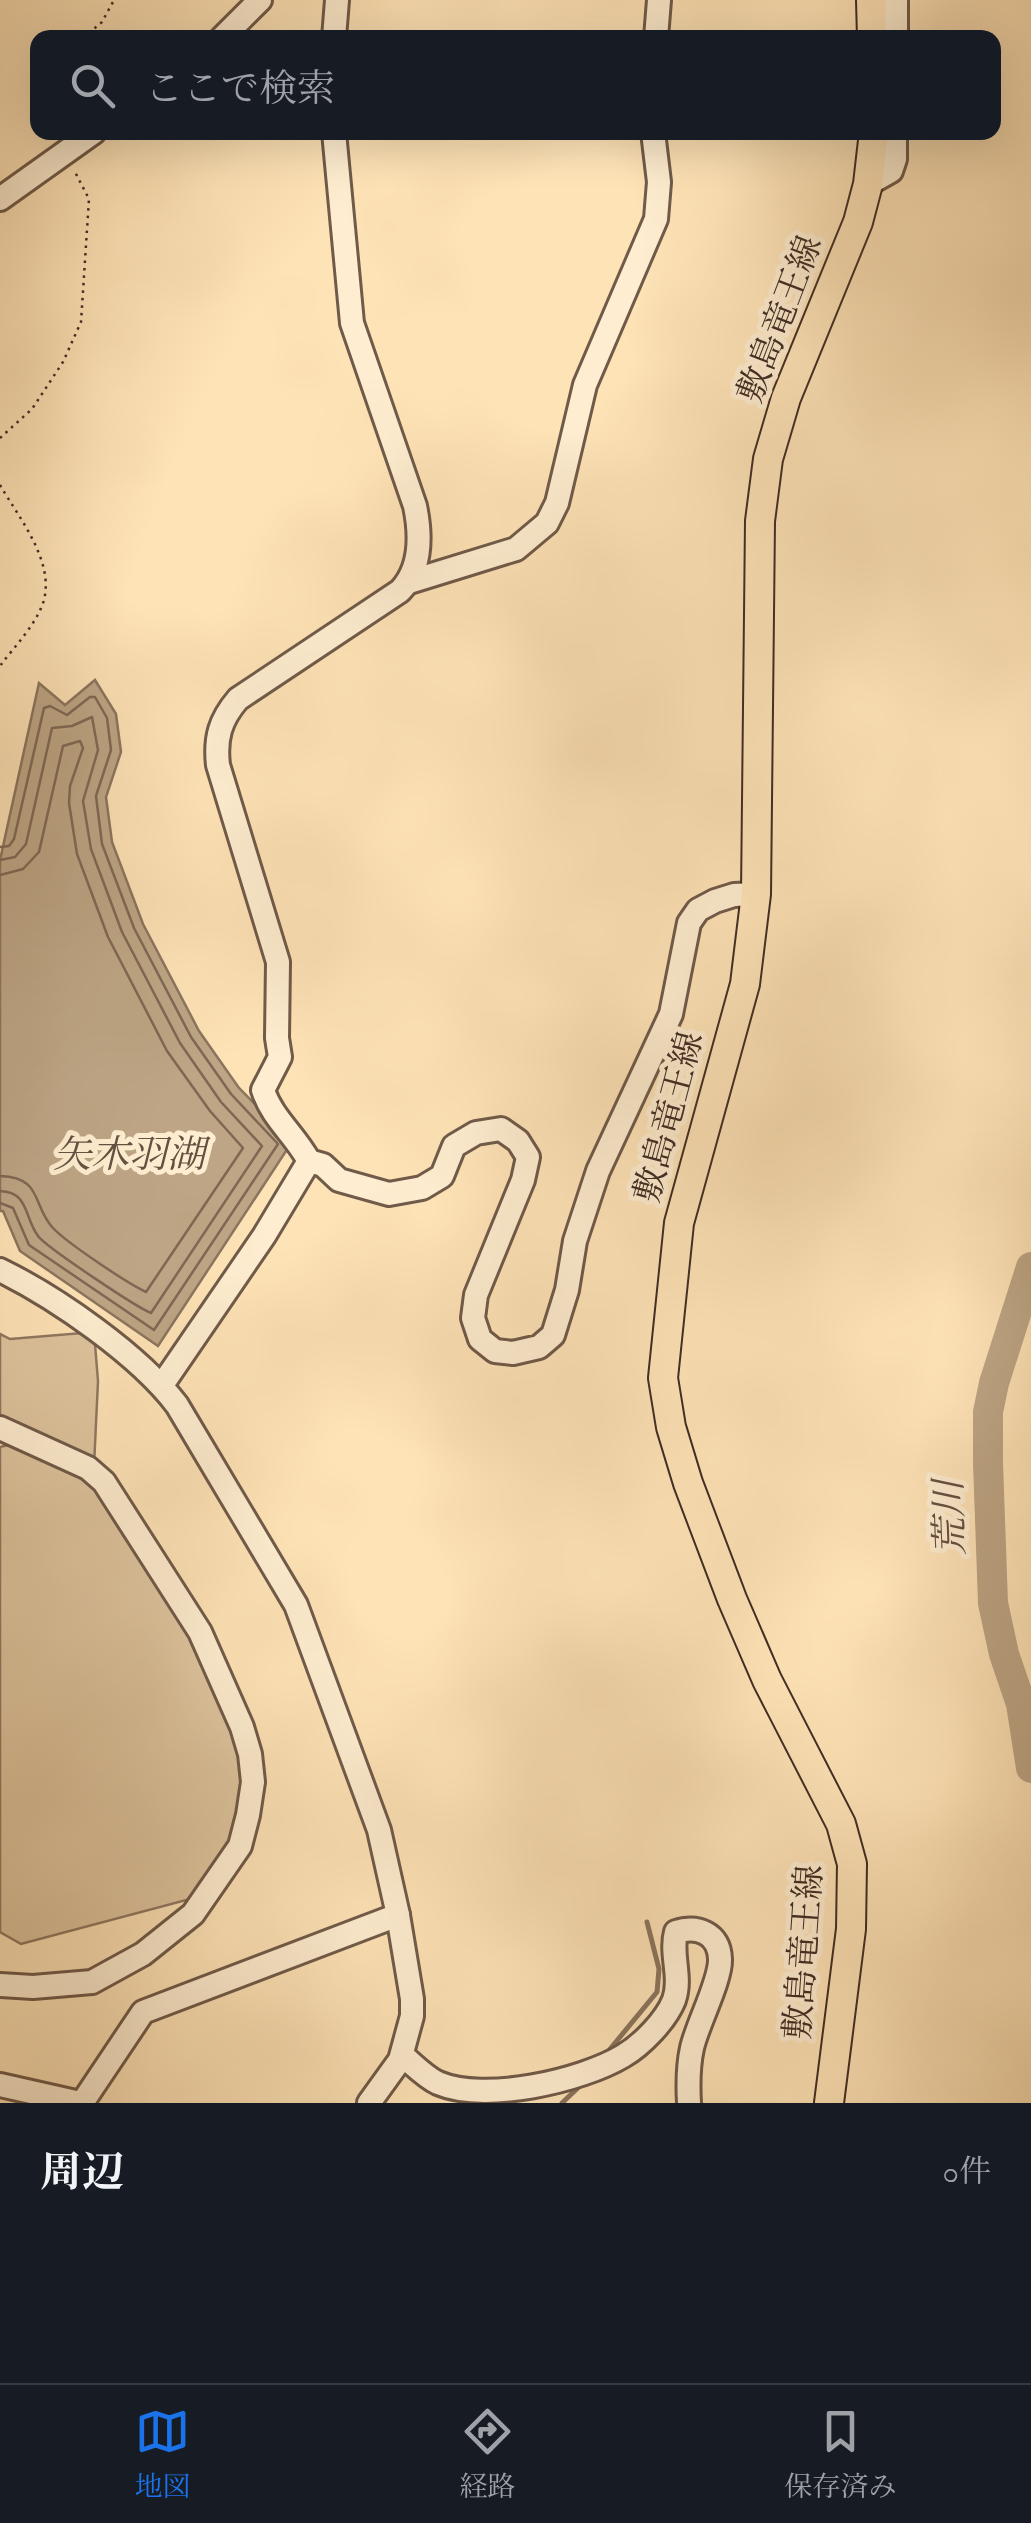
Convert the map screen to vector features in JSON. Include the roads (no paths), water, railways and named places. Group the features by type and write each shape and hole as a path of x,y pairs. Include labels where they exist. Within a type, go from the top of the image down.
{"main road":[{"path":"871,0 872,30"},
{"name":"敷島竜王線","path":"829,2103 850,1929 852,1864 841,1824 767,1680 726,1583 670,1426 663,1378 679,1223 746,984 756,894 760,521 768,458 786,398 858,222 873,140"}],"street":[{"path":"230,30 260,0"},
{"path":"335,30 337,0"},
{"path":"657,30 660,0"},
{"path":"896,0 896,30"},
{"path":"0,199 83,140"},
{"path":"335,140 352,323 420,529 409,582"},
{"path":"654,140 659,182 656,219 584,385 557,503 547,523 516,549 409,582 238,700 226,713 218,736 218,765 278,962 280,1057 263,1090 269,1109 300,1144 308,1161 322,1165 340,1180 389,1194 422,1188 442,1176 454,1146 476,1133 501,1129 518,1142 528,1157 523,1180 476,1295 473,1318 480,1340 495,1351 514,1353 539,1347 553,1336 561,1313 575,1241 598,1171 671,1014 690,923 698,910 715,900 756,894"},
{"path":"868,184 890,170 895,140"},
{"path":"162,1385 264,1236 308,1161"},
{"path":"0,1270 99,1334 162,1385 296,1605 371,1805 398,1915 412,1999 402,2055 370,2103"},
{"path":"0,1428 88,1468 104,1482 200,1632 242,1727 253,1782 240,1846 193,1914 156,1944 92,1982 33,1987 0,1984"},
{"path":"0,2086 81,2103 143,2012 398,1915"},
{"path":"402,2055 439,2083 482,2092 524,2088 594,2072 627,2054 652,2031 674,2001 678,1978 672,1944 676,1932 690,1927 706,1931 715,1942 720,1960 692,2050 689,2103"}],"water":[{"name":"矢木羽湖","path":"95,680 116,714 121,752 106,797 112,842 143,924 199,1031 239,1088 292,1142 158,1346 20,1251 0,1211 0,860 39,683 65,705"}],"waterway":[{"name":"荒川","path":"1031,1267 988,1412 993,1603 1004,1654 1021,1704 1031,1768"},
{"path":"606,2054 657,1992 659,1969 647,1922"},
{"path":"562,2103 584,2082"}]}
